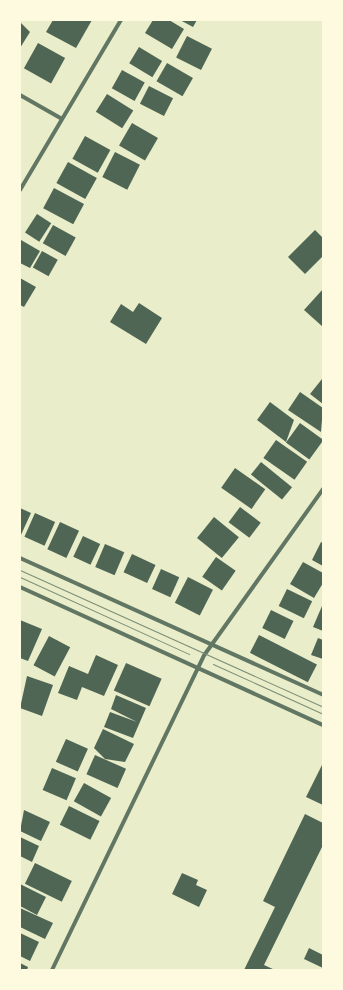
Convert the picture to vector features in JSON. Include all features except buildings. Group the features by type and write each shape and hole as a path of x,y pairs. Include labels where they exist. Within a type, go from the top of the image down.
{"street":[{"path":"20,190 121,20"},
{"path":"20,95 62,119"},
{"path":"52,970 198,668 212,645 323,489"},
{"path":"20,558 323,695"},
{"path":"20,588 323,725"}],"tram line":[{"path":"20,570 323,707"},
{"path":"20,577 189,654"},
{"path":"213,664 323,714"}]}
